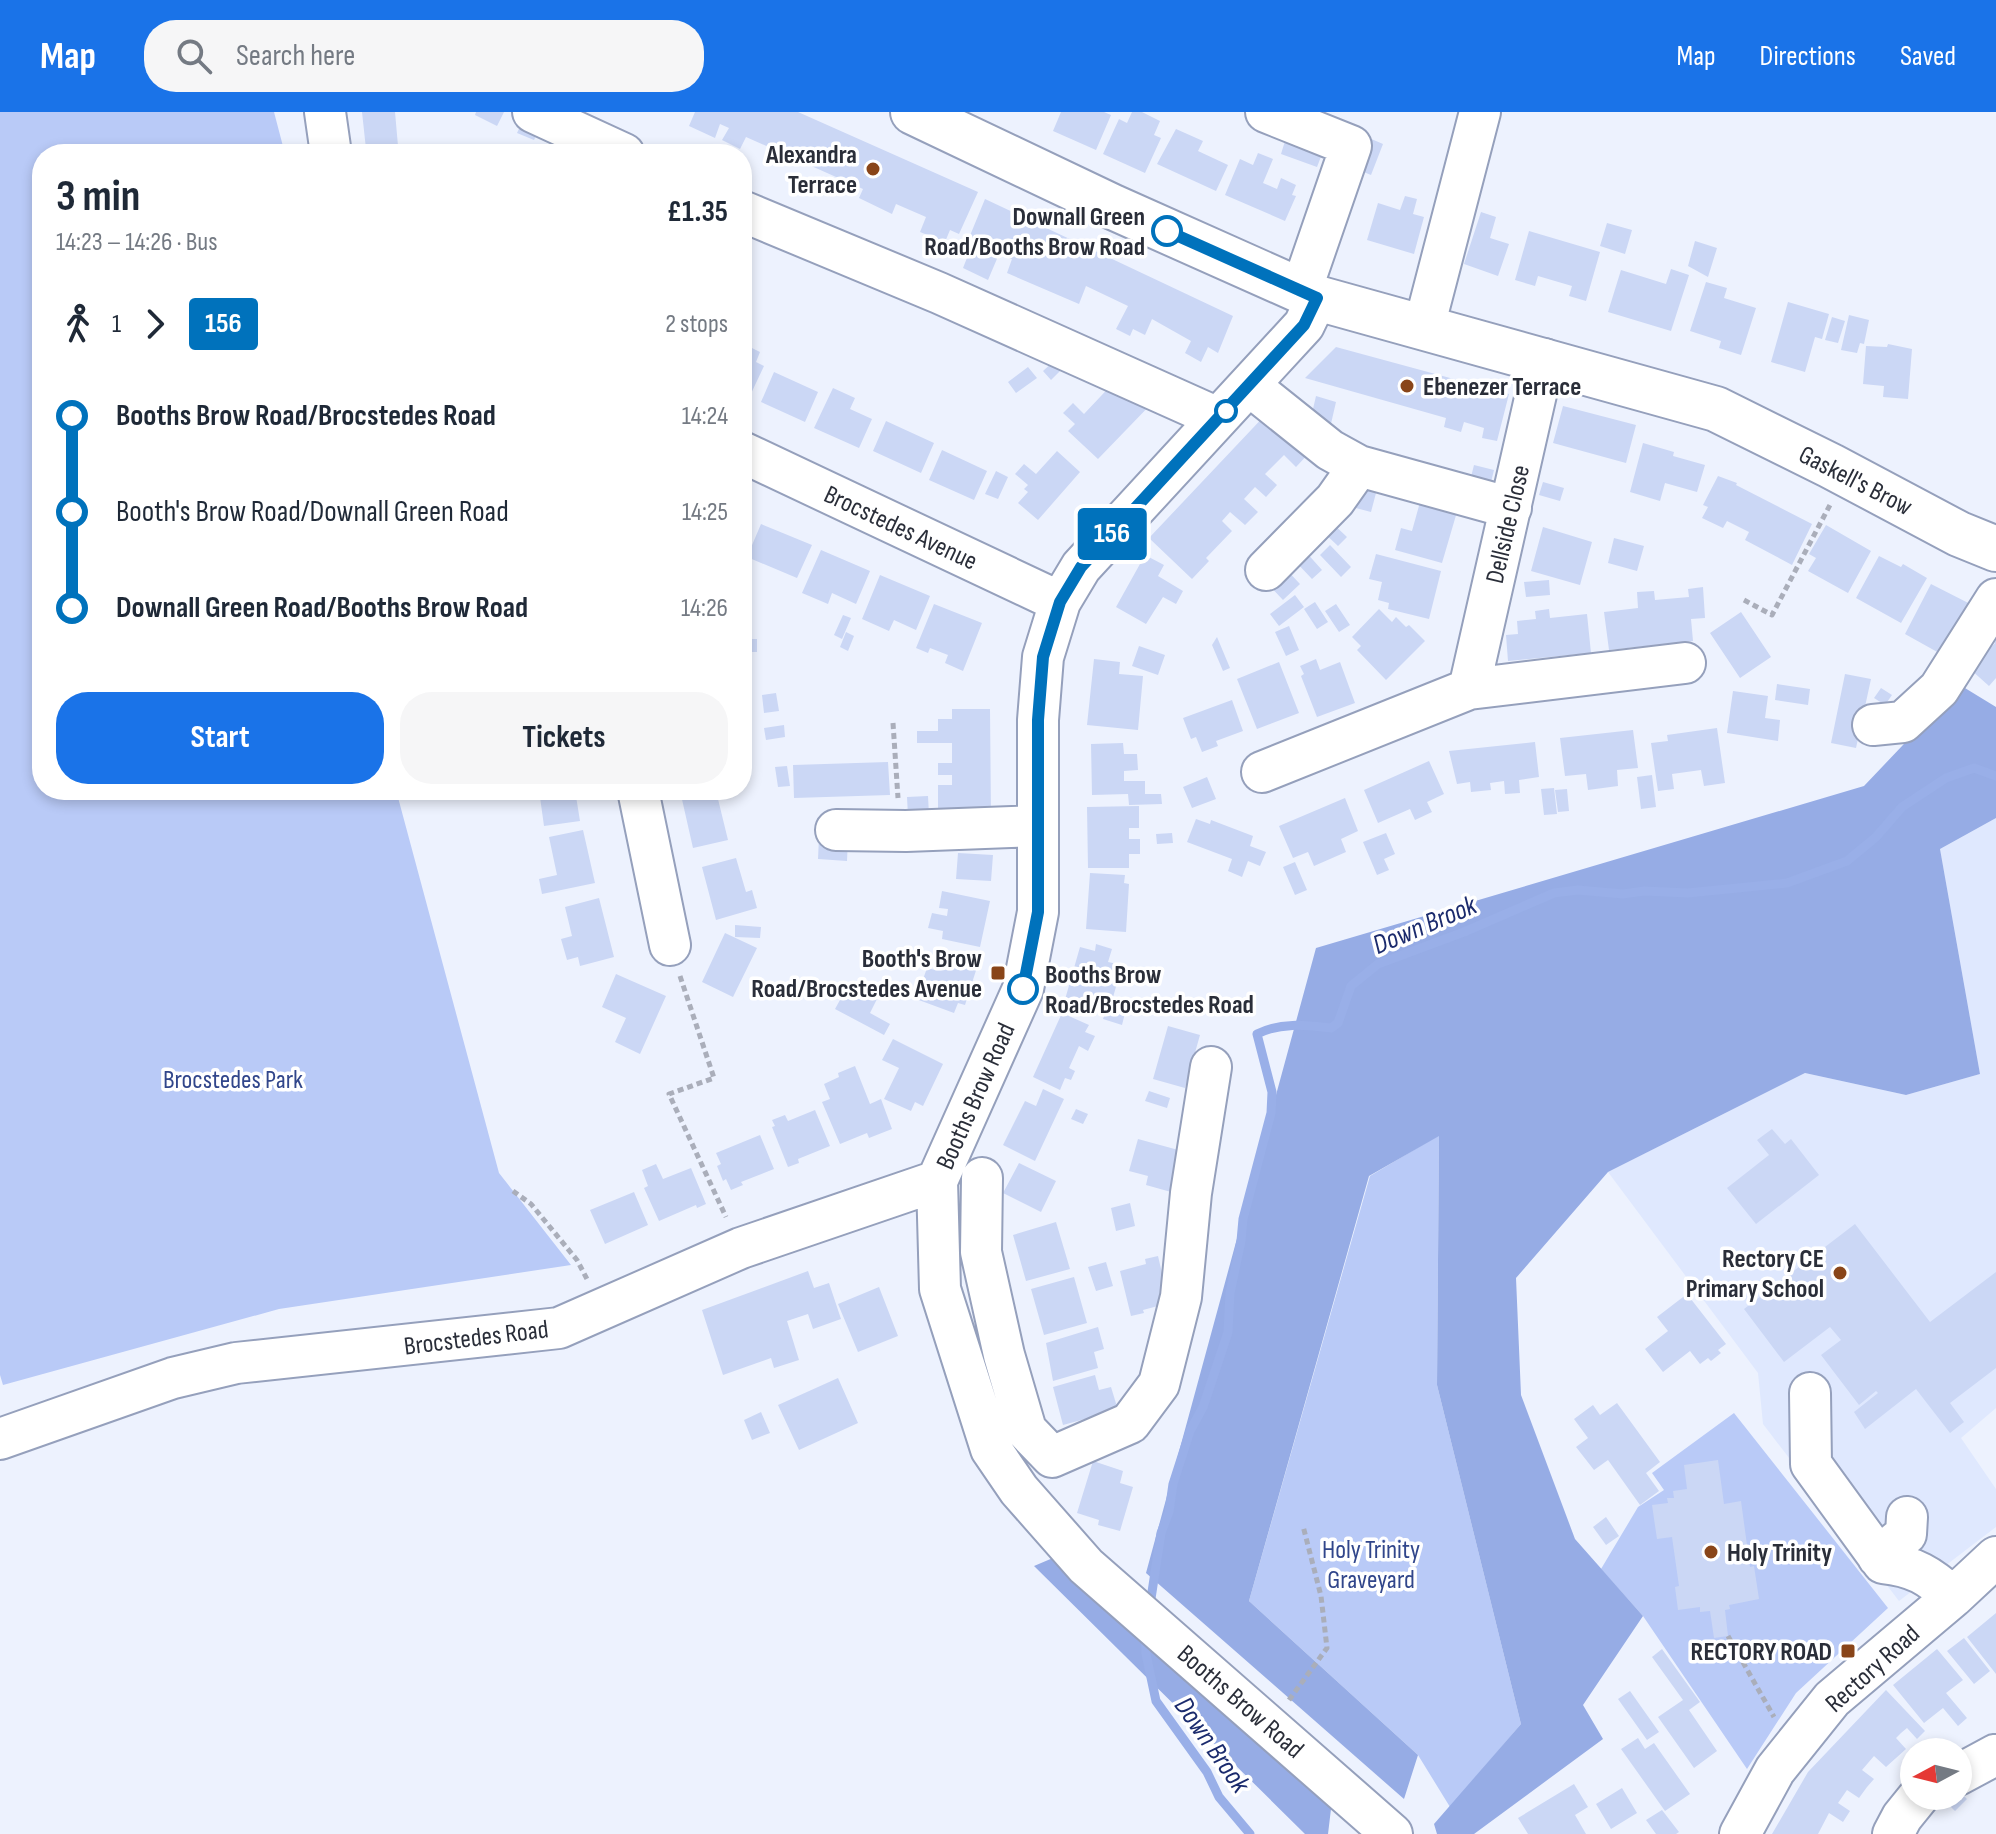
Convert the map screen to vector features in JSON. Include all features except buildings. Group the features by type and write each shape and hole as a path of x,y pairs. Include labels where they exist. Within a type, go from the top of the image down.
{"main road":[{"name":"Gaskell's Brow","path":"913,112 1309,295 1716,409 1959,534 1996,549"}],"street":[{"path":"325,112 330,144"},
{"path":"533,112 602,144"},
{"name":"Booths Brow Road","path":"1266,112 1351,146 1309,295 1304,325 1081,567 1060,602 1043,657 1038,720 1038,912 1023,989 937,1181 940,1289 991,1449 1019,1490 1086,1566 1392,1834"},
{"path":"1424,327 1480,112"},
{"path":"752,215 939,293 1218,418"},
{"name":"Dellside Close","path":"1469,689 1544,359"},
{"path":"1250,386 1330,450 1359,466 1511,508"},
{"name":"Brocstedes Avenue","path":"752,457 1060,602"},
{"path":"1266,570 1335,500 1359,466"},
{"path":"1873,725 1903,722 1939,689 1996,599"},
{"path":"1262,772 1469,689 1685,663"},
{"path":"640,800 670,945"},
{"path":"836,830 1038,826"},
{"name":"Booths Brow Road","path":"982,1178 981,1252 1004,1355 1026,1430 1062,1469 1130,1423 1159,1384 1181,1297 1191,1193 1211,1067"},
{"name":"Brocstedes Road","path":"0,1439 173,1378 236,1363 559,1328 741,1248 937,1181"},
{"path":"964,1370 1004,1355"},
{"path":"1810,1393 1811,1464 1883,1563 1907,1566 1935,1581 1953,1597"},
{"path":"1878,1557 1906,1534 1907,1517"},
{"name":"Rectory Road","path":"1740,1834 1775,1770 1832,1699 1996,1557"},
{"path":"1972,1767 1995,1755"},
{"path":"1893,1834 1908,1810"}],"path":[{"path":"1744,600 1772,615 1847,474"},
{"path":"893,723 899,831"},
{"path":"670,945 714,1078 669,1094 741,1248"},
{"path":"513,1191 531,1204 577,1260 584,1276 608,1306"},
{"path":"1270,1727 1327,1648 1321,1596 1303,1526"},
{"path":"1728,1636 1792,1750"}],"shaded area":[{"path":"1960,685 1996,707 1996,818 1940,849 1980,1074 1906,1095 1805,1073 1608,1172 1516,1278 1521,1395 1575,1539 1643,1616 1583,1705 1603,1739 1474,1834 1437,1834 1434,1824 1521,1724 1437,1385 1439,1136 1369,1176 1249,1601 1418,1755 1404,1799 1146,1573 1316,948 1864,786"},
{"name":"Rectory CE Primary School","path":"1996,818 1996,1408 1961,1438 1996,1489 1996,1527 1899,1601 1763,1424 1758,1373 1608,1172 1805,1073 1906,1095 1980,1074 1940,849"},
{"path":"1060,1555 1331,1809 1328,1834 1305,1834 1034,1566"}],"green space":[{"name":"Brocstedes Park","path":"0,112 274,112 282,144 32,144 32,800 399,800 499,1173 571,1265 279,1309 3,1385 0,1375"},
{"name":"Holy Trinity Graveyard","path":"1439,1135 1437,1385 1521,1724 1450,1807 1418,1755 1249,1601 1370,1176"},
{"path":"1734,1413 1888,1608 1796,1693 1747,1769 1643,1616 1601,1569 1638,1507 1664,1490 1652,1473"}],"waterway":[{"name":"Down Brook","path":"1150,1605 1161,1533 1169,1512 1173,1484 1228,1332 1230,1293 1243,1219 1271,1113 1272,1092 1257,1034 1284,1026 1331,1028 1338,1023 1351,986 1378,964 1464,932 1554,893 1578,890 1623,894 1644,891 1688,893 1787,883 1847,861 1876,837 1902,807 1946,778 1974,768 1996,776"},
{"name":"Down Brook","path":"1146,1633 1146,1654 1156,1701 1207,1772 1219,1797 1250,1834"}],"bus line":[{"name":"156","path":"1023,989 1038,912 1038,720 1043,657 1060,602 1081,567 1304,325 1317,298 1167,231"}],"place":[{"name":"Alexandra Terrace","path":"873,169"},
{"name":"Downall Green Road/Booths Brow Road","path":"1167,231"},
{"name":"Ebenezer Terrace","path":"1407,386"},
{"name":"Booth's Brow Road/Brocstedes Avenue","path":"998,973"},
{"name":"Booths Brow Road/Brocstedes Road","path":"1023,989"},
{"name":"Rectory CE Primary School","path":"1840,1273"},
{"name":"Holy Trinity","path":"1711,1552"},
{"name":"RECTORY ROAD","path":"1848,1651"}]}
